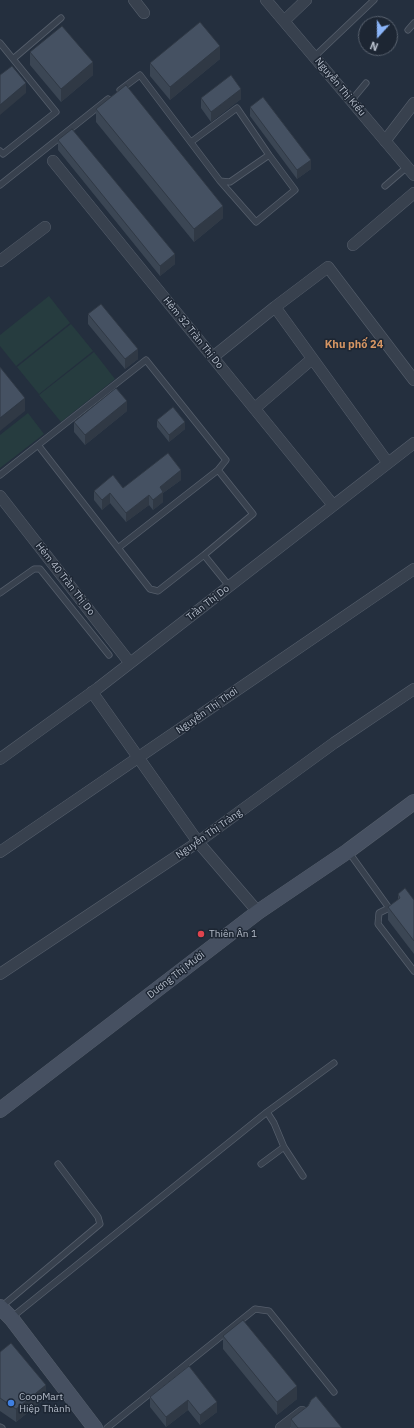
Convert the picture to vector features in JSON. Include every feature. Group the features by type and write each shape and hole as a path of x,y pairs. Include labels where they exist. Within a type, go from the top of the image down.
{"street":[{"path":"134,0 144,13"},
{"name":"Nguyễn Thị Kiểu","path":"266,0 411,171"},
{"path":"284,21 306,0"},
{"path":"385,141 414,103"},
{"name":"Hẻm 32 Trần Thị Do","path":"53,161 333,506"},
{"path":"353,245 414,193"},
{"path":"0,261 45,226"},
{"path":"213,358 275,307 328,267 414,380"},
{"path":"275,307 388,463"},
{"path":"254,408 312,359"},
{"name":"Trần Thị Do","path":"0,759 130,663 414,443"},
{"name":"Hẻm 40 Trần Thị Do","path":"0,496 130,663"},
{"name":"Nguyễn Thị Thơi","path":"0,852 414,569"},
{"name":"Nguyễn Thị Tràng","path":"0,974 198,842 334,743 414,689"},
{"path":"92,692 198,842 258,912"},
{"name":"Dương Thị Mười","path":"0,1110 258,912 348,851 414,802"},
{"path":"4,1311 95,1428"},
{"path":"281,1428 304,1410"}],"lane":[{"path":"314,57 374,0"},
{"path":"13,59 61,18"},
{"path":"408,30 414,23"},
{"path":"0,43 56,112 3,154 0,151"},
{"path":"0,185 140,75 220,181 256,222 295,190 237,108 191,142"},
{"path":"351,101 366,83"},
{"path":"220,181 230,182 269,155"},
{"path":"386,186 411,171"},
{"path":"0,475 146,360 226,460 218,470 118,548"},
{"path":"38,445 150,589 158,591 253,514 218,470"},
{"path":"204,555 229,586"},
{"path":"0,593 34,569 40,569 109,655"},
{"path":"348,851 389,908 379,913 378,924 414,971"},
{"path":"4,1311 334,1063"},
{"path":"267,1112 274,1123 284,1147 303,1176"},
{"path":"261,1164 284,1147"},
{"path":"4,1311 100,1224 98,1217 58,1164"},
{"path":"107,1428 255,1309 269,1312 334,1392"}],"green space":[{"path":"49,296 70,323 16,366 0,346 0,335"},
{"path":"71,324 93,351 39,394 17,367"},
{"path":"94,352 115,379 61,422 39,395"},
{"path":"28,413 44,434 0,468 0,435"}],"building":[{"path":"200,22 220,46 170,87 150,63"},
{"path":"62,26 93,62 61,89 30,52"},
{"path":"12,66 26,83 0,105 0,75"},
{"path":"231,75 241,89 211,112 201,98"},
{"path":"126,85 223,206 194,229 96,109"},
{"path":"263,97 311,160 297,170 250,107"},
{"path":"72,129 175,254 160,266 58,140"},
{"path":"101,304 138,349 125,359 88,314"},
{"path":"0,367 25,398 0,418"},
{"path":"116,388 127,401 85,435 74,422"},
{"path":"173,407 185,422 169,435 157,420"},
{"path":"168,453 181,470 160,487 163,492 153,500 149,495 126,513 110,493 102,500 94,491 113,475 123,488"},
{"path":"405,888 414,900 414,941 388,907 400,898 398,894"},
{"path":"243,1320 297,1386 277,1402 223,1336"},
{"path":"11,1343 46,1385 16,1409 0,1398 0,1352"},
{"path":"189,1366 217,1402 200,1415 188,1400 166,1417 150,1397"},
{"path":"316,1396 342,1428 298,1428 291,1419 308,1406 311,1400"}],"place":[{"name":"Thiên Ân 1","path":"201,934"},
{"name":"CoopMart Hiệp Thành","path":"11,1403"}],"district":[{"name":"Khu phố 24","path":"354,345"}]}
